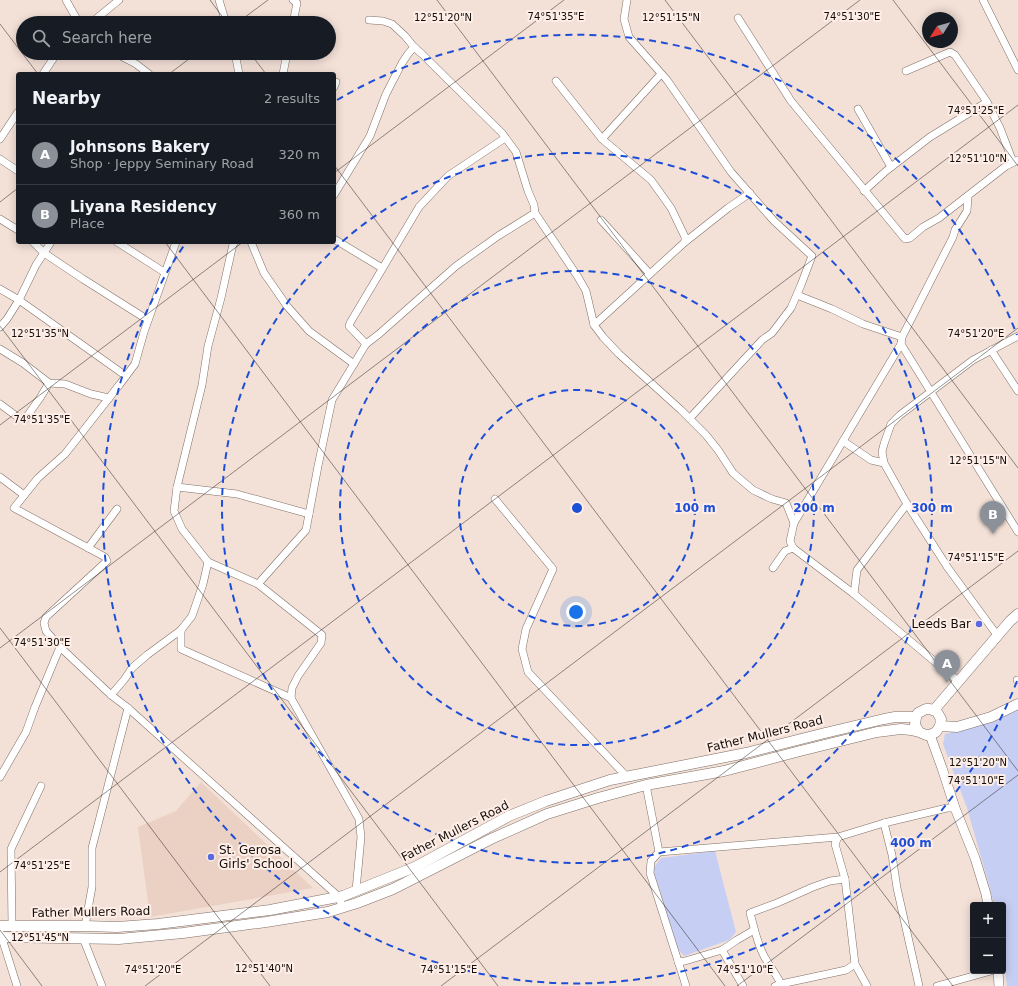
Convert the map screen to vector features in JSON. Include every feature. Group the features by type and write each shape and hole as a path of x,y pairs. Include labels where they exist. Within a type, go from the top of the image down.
{"main road":[{"path":"934,710 997,635 1018,614"},
{"path":"940,726 957,727 991,717 1018,704"},
{"path":"0,935 118,939 183,933 328,912 393,889 491,839 547,814 598,798 646,786 724,770 877,732 901,729 930,735 936,732 940,726 941,719 937,712 926,709 918,713 915,725 919,732"},
{"name":"Father Mullers Road","path":"0,926 117,927 158,924 270,910 339,897 414,868 509,816 546,801 610,780 746,753 884,719 895,717 916,717"}],"street":[{"path":"66,0 75,16"},
{"path":"100,16 119,0"},
{"path":"219,0 224,16"},
{"path":"293,0 297,3 294,16"},
{"path":"627,0 624,19 629,37 667,80 731,172 774,221 812,256 791,308 772,333 762,340 690,418"},
{"path":"983,0 1018,70"},
{"path":"738,18 791,101 905,239 910,238 922,227 939,218 1006,166 1016,161 987,102 955,55 950,52 906,71"},
{"path":"369,20 383,21 392,24 486,117 505,138 516,152 534,205 535,213 586,291 594,325 603,337 618,354 706,434 734,473 753,490 786,504 794,523"},
{"path":"336,192 370,136 386,94 402,63 414,47"},
{"path":"44,72 52,60"},
{"path":"128,60 146,72"},
{"path":"236,60 239,72"},
{"path":"283,72 286,60"},
{"path":"602,139 662,74"},
{"path":"556,81 602,139 651,180 671,208 685,237 685,242"},
{"path":"864,191 891,167 930,137 987,102"},
{"path":"858,109 891,167"},
{"path":"0,139 16,116"},
{"path":"366,344 352,330 349,326 350,323 419,207 448,176 505,138"},
{"path":"0,159 16,170"},
{"path":"594,325 685,242 728,208 750,193"},
{"path":"958,681 854,594 793,548 790,541 794,523 843,442 901,340 953,237 955,230 967,211 968,196"},
{"path":"258,584 306,530 332,400 366,344 456,266 498,236 535,213"},
{"path":"0,219 16,229"},
{"path":"601,220 650,274"},
{"path":"336,240 382,268"},
{"path":"35,244 44,253 82,279 148,320"},
{"path":"0,327 19,300 36,265 50,244"},
{"path":"120,244 164,272"},
{"path":"175,244 164,272 135,364 65,454 38,478 14,508 105,557 107,561 46,617 44,623 46,631 60,647 111,695 128,708 339,897 342,908"},
{"path":"233,244 208,346 202,385 177,487 174,511 182,529 208,562 258,584 322,635 320,643 298,676 292,688 291,698 359,819 361,837 356,890"},
{"path":"252,244 264,273 287,306 309,331 354,364"},
{"path":"0,289 19,300 126,376"},
{"path":"797,295 901,340 930,392 1018,532"},
{"path":"997,635 948,568 907,504 884,463 882,452 891,424 900,415 973,360 1018,336"},
{"path":"0,349 23,363 49,383 65,384 91,394 109,398"},
{"path":"991,350 1018,391"},
{"path":"0,404 19,418 25,418 49,383"},
{"path":"843,442 871,460 884,463"},
{"path":"0,477 24,495"},
{"path":"177,487 237,494 309,514"},
{"path":"495,499 553,570 526,629 522,649 528,672 627,777"},
{"path":"854,594 857,570 907,504"},
{"path":"88,548 117,509"},
{"path":"773,568 784,551 793,548"},
{"path":"111,695 132,668 181,630 192,616 203,584 208,562"},
{"path":"181,630 181,649 291,698"},
{"path":"0,777 26,732 60,647"},
{"path":"85,926 92,887 92,848 128,708"},
{"path":"930,735 955,808 975,858 987,902"},
{"path":"12,926 11,849 41,786"},
{"path":"646,786 659,852"},
{"path":"686,986 650,873 651,861 659,852 838,836 884,823 947,808 955,808"},
{"path":"884,823 919,986"},
{"path":"838,836 835,844 845,879 855,964 867,986"},
{"path":"845,879 830,881 812,887 750,913 757,940 773,969 778,985 846,970 855,964"},
{"path":"678,962 722,950 754,930"},
{"path":"0,935 17,986"},
{"path":"84,938 102,986"},
{"path":"722,950 743,986"},
{"path":"938,986 980,974"},
{"path":"998,974 999,986"}],"shaded area":[{"path":"1018,709 1018,986 1007,986 1005,974 1006,902 993,902 967,808 943,744 945,734 999,719"},
{"name":"St. Gerosa Girls' School","path":"201,782 313,888 150,917 138,827 176,811"},
{"path":"715,851 736,932 729,940 684,956 678,949 653,869 661,858"}],"place":[{"name":"Liyana Residency","path":"993,534"},
{"name":"Leeds Bar","path":"979,624"},
{"name":"Johnsons Bakery","path":"947,683"},
{"name":"St. Gerosa Girls' School","path":"211,857"}]}
